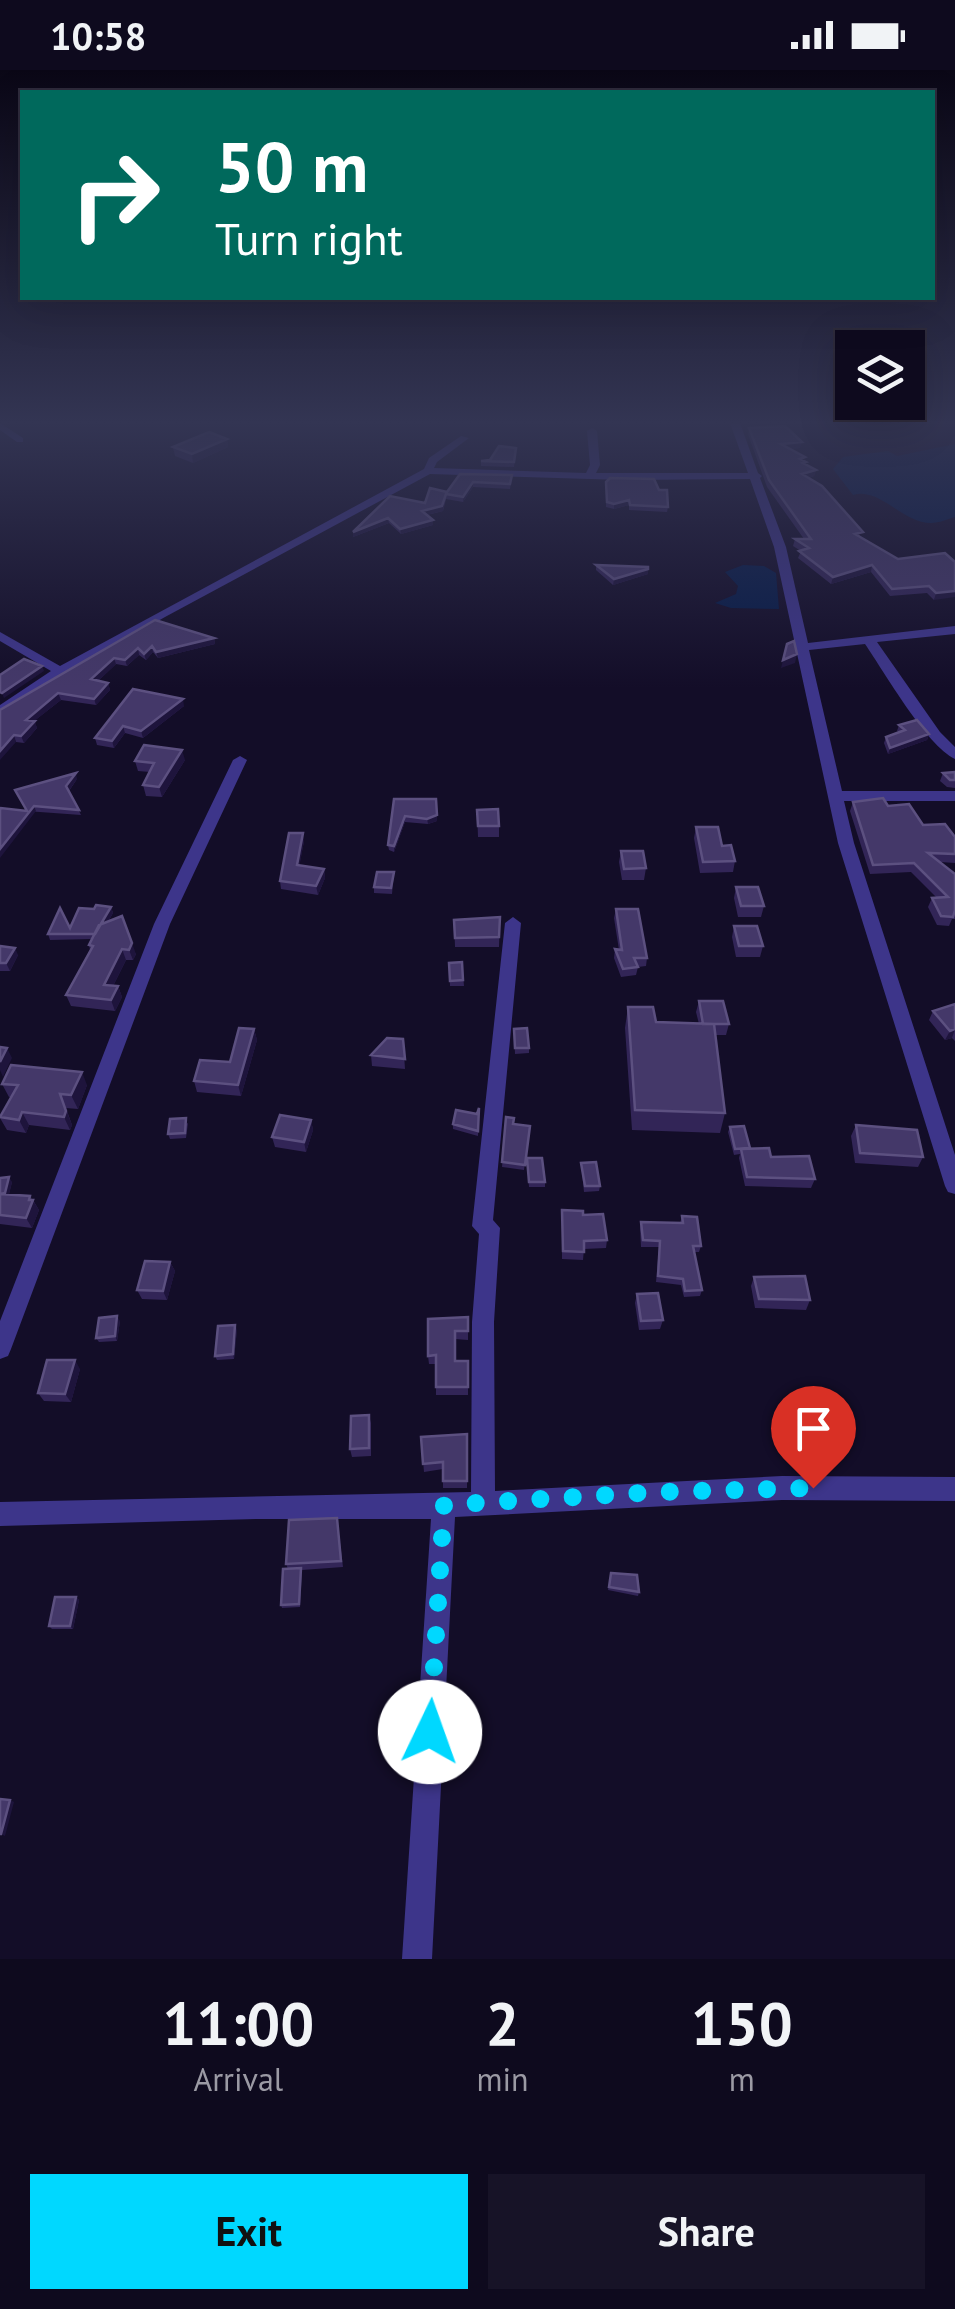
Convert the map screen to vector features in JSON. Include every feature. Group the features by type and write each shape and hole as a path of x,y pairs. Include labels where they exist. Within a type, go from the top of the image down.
{"street":[{"path":"0,711 60,670 354,511"},
{"path":"768,511 780,547 846,843 955,1186"},
{"path":"802,648 955,630"},
{"path":"0,636 60,670"},
{"path":"870,642 935,734 955,755"},
{"path":"0,1349 162,924 240,760"},
{"path":"836,796 955,796"},
{"path":"483,1503 484,1322 490,1228 482,1226 494,1148 495,1093 512,923"},
{"path":"0,1514 444,1505 782,1488 955,1489"},
{"path":"417,1959 444,1505"}],"water":[{"path":"899,511 955,511 955,517 931,523"},
{"path":"743,565 764,566 776,573 779,609 731,608 715,603 736,594 738,586 725,572"}],"building":[{"path":"374,511 422,511 433,520 400,529 388,518 353,532"},
{"path":"791,511 844,511 863,532 855,534 898,559 945,553 955,562 955,591 936,593 929,586 892,589 872,565 833,577 799,551 809,548 795,539 811,539"},
{"path":"596,565 648,567 648,569 614,579"},
{"path":"155,620 214,638 156,652 152,646 144,654 138,648 125,660 114,658 91,679 108,683 94,699 58,693 26,720 35,721 21,736 14,735 0,751 0,710"},
{"path":"794,641 797,654 783,660 787,644"},
{"path":"24,659 42,666 0,692 0,675"},
{"path":"133,689 183,699 141,731 123,726 112,741 95,738"},
{"path":"917,720 929,734 890,748 886,737 905,730 899,725"},
{"path":"144,745 182,750 159,787 143,785 154,763 135,761"},
{"path":"955,772 955,780 943,773"},
{"path":"76,773 66,786 79,810 34,806 0,849 1,808 27,811 15,790"},
{"path":"883,798 888,806 909,804 923,825 945,824 955,837 955,854 928,853 955,874 953,917 941,916 932,898 948,897 914,863 873,865 853,802"},
{"path":"394,799 436,799 437,815 427,819 405,816 394,846 388,845"},
{"path":"498,809 499,826 478,826 477,810"},
{"path":"696,827 718,827 722,846 731,845 735,861 703,862"},
{"path":"289,833 303,833 297,865 324,869 316,886 280,881"},
{"path":"621,851 643,851 646,868 624,869"},
{"path":"377,872 394,872 391,888 374,887"},
{"path":"736,887 758,887 764,906 741,906"},
{"path":"96,905 111,907 95,934 48,934 60,908 70,928 79,908 94,909"},
{"path":"616,909 638,909 647,958 634,958 638,967 623,969 615,949 622,950"},
{"path":"122,916 132,943 129,950 122,949 104,985 118,986 111,1000 66,995 93,946 89,945 99,925"},
{"path":"500,917 499,937 455,938 454,920"},
{"path":"734,926 757,926 763,946 739,946"},
{"path":"0,946 15,948 6,963 0,963"},
{"path":"462,962 463,980 450,981 449,963"},
{"path":"699,1001 723,1001 729,1024 703,1024"},
{"path":"955,1004 955,1029 950,1031 933,1011"},
{"path":"628,1007 653,1007 656,1022 714,1024 725,1113 635,1110"},
{"path":"239,1028 254,1029 238,1085 194,1081 200,1060 230,1062"},
{"path":"527,1028 529,1048 515,1048 514,1029"},
{"path":"387,1038 403,1039 405,1059 371,1055"},
{"path":"11,1065 82,1072 71,1095 60,1094 64,1117 22,1112 19,1120 0,1117 18,1085 2,1084"},
{"path":"479,1108 478,1131 453,1124 456,1110 477,1114"},
{"path":"280,1115 311,1120 304,1142 272,1137"},
{"path":"506,1117 514,1118 513,1124 530,1126 525,1165 502,1162"},
{"path":"186,1118 185,1133 168,1134 170,1119"},
{"path":"856,1125 917,1130 923,1157 860,1153"},
{"path":"744,1126 750,1148 735,1149 730,1127"},
{"path":"769,1148 771,1157 809,1156 815,1179 747,1177 741,1149"},
{"path":"527,1158 542,1158 545,1182 529,1182"},
{"path":"596,1162 600,1186 585,1186 581,1163"},
{"path":"9,1177 5,1193 0,1194 0,1178"},
{"path":"0,1194 30,1196 29,1200 33,1200 26,1218 0,1215"},
{"path":"562,1210 603,1214 607,1240 584,1241 584,1252 563,1251"},
{"path":"682,1216 697,1217 701,1246 693,1246 702,1290 685,1291 683,1279 658,1276 660,1241 643,1240 641,1222 683,1223"},
{"path":"145,1261 170,1262 163,1291 137,1290"},
{"path":"805,1276 810,1300 759,1299 754,1277"},
{"path":"658,1293 663,1320 641,1321 637,1294"},
{"path":"117,1316 115,1336 96,1338 99,1318"},
{"path":"468,1317 468,1331 455,1331 455,1361 468,1361 468,1387 436,1387 436,1355 428,1356 428,1319"},
{"path":"235,1325 233,1354 215,1356 218,1326"},
{"path":"47,1360 75,1360 65,1394 38,1393"},
{"path":"369,1415 369,1448 350,1449 351,1416"},
{"path":"467,1434 467,1481 443,1481 443,1462 423,1464 421,1437"},
{"path":"337,1518 341,1561 286,1564 289,1520"},
{"path":"301,1568 299,1604 281,1605 283,1569"},
{"path":"611,1573 637,1575 639,1592 609,1587"},
{"path":"55,1597 76,1597 70,1626 49,1626"},
{"path":"0,1799 10,1800 1,1834 0,1834"}],"route":[{"path":"430,1732 444,1505 657,1492 813,1488"}]}
